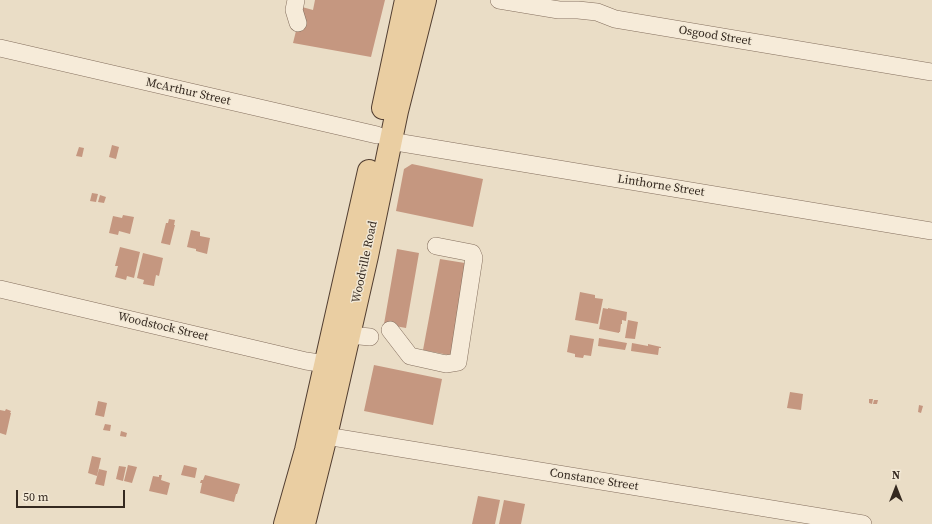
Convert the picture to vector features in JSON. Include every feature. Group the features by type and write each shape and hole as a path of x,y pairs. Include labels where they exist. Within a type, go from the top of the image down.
{"main road":[{"name":"Woodville Road","path":"304,524 326,436 359,336 367,256 383,138 406,0"},
{"name":"Woodville Road","path":"285,524 306,450 383,138 396,110 425,0"}],"street":[{"path":"296,0 294,10 298,23"},
{"name":"Osgood Street","path":"499,0 559,10 597,12 615,19 932,72"},
{"name":"McArthur Street","path":"0,48 383,138"},
{"name":"Linthorne Street","path":"383,138 932,231"},
{"path":"390,330 410,356 446,364 458,362 474,258 472,253 436,246"},
{"name":"Woodstock Street","path":"0,289 326,364"},
{"name":"Constance Street","path":"326,436 863,524"}],"building":[{"path":"315,0 385,0 371,57 293,43 302,7 313,10"},
{"path":"112,145 119,147 116,159 109,157"},
{"path":"79,147 84,148 82,157 76,156"},
{"path":"412,164 483,179 473,227 396,211 404,169"},
{"path":"92,193 98,194 96,202 90,201"},
{"path":"100,195 106,197 104,203 98,202"},
{"path":"123,215 134,217 130,234 119,231 118,235 109,233 113,216 122,218"},
{"path":"169,219 175,220 170,245 161,243 166,223 168,223"},
{"path":"191,230 200,232 200,236 210,238 207,254 187,247"},
{"path":"120,247 140,252 134,278 127,276 126,280 115,277 118,266 115,266"},
{"path":"397,249 419,253 406,328 384,324"},
{"path":"143,253 163,258 159,276 156,275 154,286 143,284 144,280 137,278"},
{"path":"440,259 471,264 454,356 423,350"},
{"path":"580,292 595,295 595,298 603,299 598,324 575,320"},
{"path":"603,308 627,312 626,321 622,320 619,333 599,329"},
{"path":"628,320 638,322 635,339 625,338"},
{"path":"570,335 594,339 591,356 584,355 583,358 575,357 575,354 567,352"},
{"path":"599,338 627,343 625,350 598,346"},
{"path":"632,343 648,346 648,344 661,348 659,348 658,355 631,351"},
{"path":"374,365 442,379 433,425 364,411"},
{"path":"790,392 803,394 801,410 787,408"},
{"path":"869,399 873,399 872,404 869,403"},
{"path":"874,400 878,400 877,404 873,404"},
{"path":"98,401 107,403 104,417 95,415"},
{"path":"919,405 923,406 921,413 918,412"},
{"path":"6,409 11,411 11,413 6,435 0,433 0,410 5,411"},
{"path":"105,424 111,425 110,431 103,430"},
{"path":"121,431 127,433 126,437 120,436"},
{"path":"92,456 101,458 97,476 88,473"},
{"path":"128,465 137,467 132,483 124,481"},
{"path":"184,465 197,468 195,478 181,475"},
{"path":"119,466 126,467 123,481 116,479"},
{"path":"99,469 107,471 104,486 95,484"},
{"path":"159,475 162,475 161,480 170,483 167,495 149,491 153,476 159,477"},
{"path":"205,475 240,484 234,502 200,493 202,483 200,483"},
{"path":"478,496 500,500 495,524 472,524"},
{"path":"504,500 525,504 521,524 499,524"}]}
